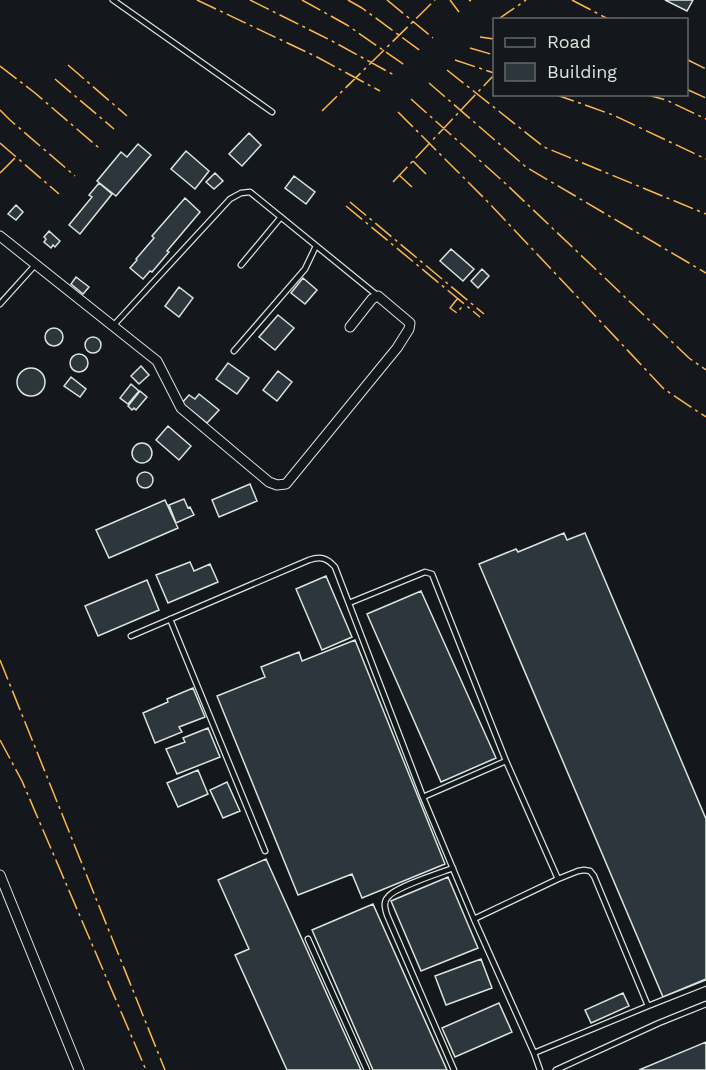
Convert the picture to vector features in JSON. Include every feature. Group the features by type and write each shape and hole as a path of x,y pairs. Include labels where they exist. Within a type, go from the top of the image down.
{"street":[{"path":"0,236 157,361 181,408 269,482 277,485 286,484 398,348 410,323 378,296 372,299 350,327"},
{"path":"0,875 79,1070"}],"lane":[{"path":"113,0 272,112"},
{"path":"112,326 230,199 240,192 250,192 378,296"},
{"path":"241,265 281,217"},
{"path":"234,351 305,269 316,246"},
{"path":"0,304 36,264"},
{"path":"131,636 319,557 328,560 336,567 423,797 540,1070"},
{"path":"350,603 425,572 432,573 506,761 558,879"},
{"path":"170,619 264,851"},
{"path":"423,797 506,761"},
{"path":"453,868 398,890 388,896 384,904 454,1070"},
{"path":"474,919 558,879 584,870 590,871 648,1005"},
{"path":"308,939 367,1070"},
{"path":"534,1053 706,983"},
{"path":"556,1070 706,1004"}],"building":[{"path":"665,0 693,0 687,11"},
{"path":"249,133 261,145 242,166 229,154"},
{"path":"138,144 151,155 116,196 97,181 121,152 127,157"},
{"path":"186,151 209,171 195,189 171,169"},
{"path":"215,173 223,181 214,189 206,182"},
{"path":"294,176 315,192 306,204 285,188"},
{"path":"99,183 112,194 80,234 69,225 92,197 89,195"},
{"path":"185,198 200,212 152,272 150,271 143,279 130,268 154,238 152,236"},
{"path":"16,205 23,212 16,220 8,214"},
{"path":"49,231 60,241 51,248 44,242 46,239 44,237"},
{"path":"451,249 474,269 463,281 440,261"},
{"path":"482,269 489,276 478,288 471,281"},
{"path":"76,277 89,287 83,294 71,284"},
{"path":"303,278 317,290 305,304 291,293"},
{"path":"179,287 193,298 179,317 165,306"},
{"path":"278,315 294,328 275,350 259,337"},
{"path":"54,328 60,331 63,337 60,343 54,346 48,343 45,337 48,331"},
{"path":"90,337 96,337 101,345 99,351 90,353 85,348 85,342"},
{"path":"79,354 85,357 88,363 85,369 79,372 73,369 70,363 73,357"},
{"path":"228,363 249,378 237,394 216,379"},
{"path":"141,366 149,375 139,384 131,376"},
{"path":"31,368 41,372 45,382 41,392 31,396 21,392 17,382 21,372"},
{"path":"278,371 292,382 277,401 263,390"},
{"path":"71,377 86,389 80,397 64,386"},
{"path":"131,384 139,391 128,404 120,398"},
{"path":"140,391 147,397 136,410 134,408 132,410 128,406"},
{"path":"199,394 219,410 207,423 182,403 189,395 195,399"},
{"path":"168,426 191,446 179,460 156,440"},
{"path":"142,443 149,446 152,453 149,460 142,463 135,460 132,453 135,446"},
{"path":"145,472 153,480 145,488 137,480"},
{"path":"250,484 257,501 219,517 212,500"},
{"path":"184,499 194,515 176,523 169,505"},
{"path":"165,500 178,528 109,558 96,530"},
{"path":"564,533 567,540 585,533 706,819 706,979 663,997 479,564 516,549 518,552"},
{"path":"190,562 194,571 210,564 218,582 168,603 156,575"},
{"path":"326,576 352,637 322,650 296,589"},
{"path":"147,580 159,610 98,636 85,606"},
{"path":"421,591 496,758 441,782 367,614"},
{"path":"355,640 445,864 362,898 352,874 298,895 217,696 265,677 261,667 299,652 302,661"},
{"path":"193,688 205,717 179,727 182,732 155,743 143,713"},
{"path":"208,728 220,757 177,774 166,749 185,742 183,738"},
{"path":"198,770 208,794 178,807 167,783"},
{"path":"227,782 240,811 223,818 210,790"},
{"path":"266,859 361,1070 287,1070 235,955 249,949 218,880"},
{"path":"448,877 478,948 421,971 391,901"},
{"path":"373,904 447,1070 373,1070 312,930"},
{"path":"481,959 492,988 446,1005 435,976"},
{"path":"623,993 629,1006 591,1023 585,1010"},
{"path":"499,1003 512,1032 455,1057 442,1028"},
{"path":"706,1042 706,1070 639,1070"}],"power":[{"path":"197,0 317,57 380,91"},
{"path":"250,0 394,75"},
{"path":"302,0 347,25 406,66"},
{"path":"348,0 422,52"},
{"path":"387,0 433,38"},
{"path":"322,111 435,0"},
{"path":"450,0 459,12"},
{"path":"500,18 526,0"},
{"path":"572,0 606,18"},
{"path":"480,37 493,39"},
{"path":"470,48 493,55"},
{"path":"455,60 493,73"},
{"path":"688,60 706,69"},
{"path":"68,65 127,116"},
{"path":"0,66 99,148"},
{"path":"447,70 544,147 706,214"},
{"path":"393,182 493,76"},
{"path":"55,79 114,129"},
{"path":"429,83 526,167 706,273"},
{"path":"688,90 706,98"},
{"path":"560,96 613,115 706,159"},
{"path":"651,96 666,100 706,119"},
{"path":"411,99 506,184 689,358 706,370"},
{"path":"0,110 75,176"},
{"path":"398,112 489,203 664,389 706,417"},
{"path":"0,143 59,194"},
{"path":"0,173 16,157"},
{"path":"413,161 426,174"},
{"path":"399,175 412,187"},
{"path":"350,202 484,314"},
{"path":"346,206 480,317"},
{"path":"458,298 450,308 457,313 464,304"},
{"path":"0,660 165,1070"},
{"path":"0,740 22,781 146,1070"}]}
